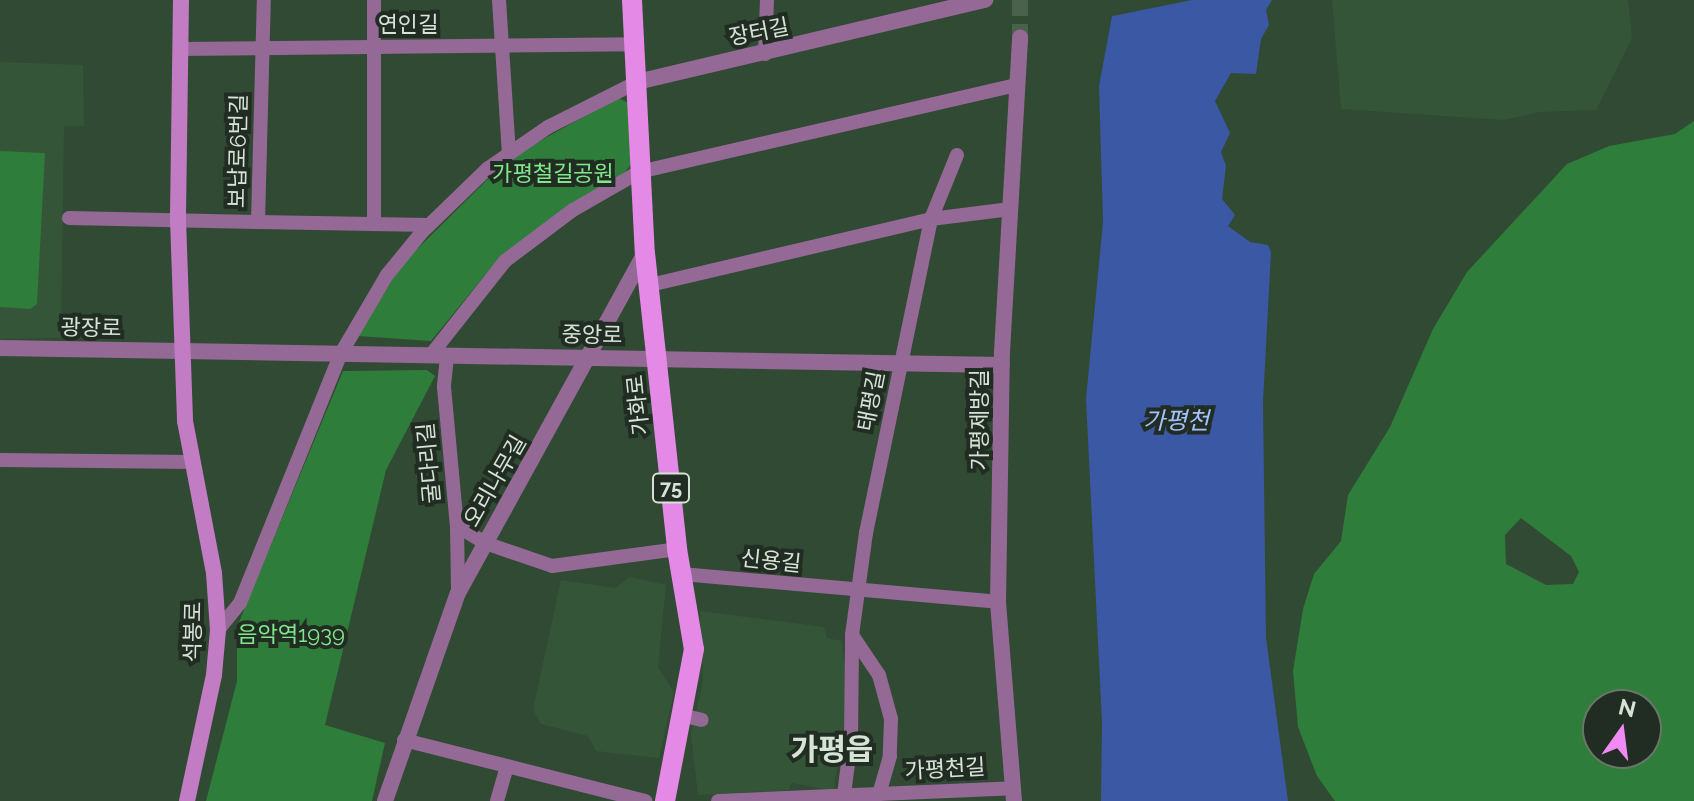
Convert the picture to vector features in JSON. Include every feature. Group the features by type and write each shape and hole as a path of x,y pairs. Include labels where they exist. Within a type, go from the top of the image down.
{"main road":[{"name":"석봉로","path":"181,0 178,219 182,351 193,462 214,573 218,630 214,675 187,801"},
{"name":"가화로","path":"632,0 645,253 677,549 694,649 694,718 665,801"}],"street":[{"name":"보납로6번길","path":"178,219 258,222 264,0"},
{"path":"374,0 374,223"},
{"path":"499,0 509,154"},
{"path":"765,54 767,0"},
{"path":"935,7 985,0"},
{"name":"장터길","path":"637,82 765,54 935,7"},
{"name":"가평제방길","path":"1014,795 998,602 1002,365 1020,38"},
{"name":"연인길","path":"181,49 502,49 635,44"},
{"path":"218,630 240,603 340,355 387,275 429,225 509,154 548,127 637,82"},
{"path":"439,357 505,261 573,210 639,172 1017,85"},
{"name":"태평길","path":"857,592 931,219 957,155"},
{"path":"650,285 931,219 1010,209"},
{"path":"69,218 178,219"},
{"path":"258,222 429,225"},
{"name":"오리나무길","path":"385,801 458,593 592,356 645,253"},
{"name":"광장로","path":"0,348 182,351"},
{"name":"중앙로","path":"182,351 1002,365"},
{"name":"굴다리길","path":"439,357 457,526 485,543 552,566 677,549"},
{"path":"0,460 193,462"},
{"path":"457,526 458,593"},
{"name":"신용길","path":"681,574 857,592 998,602"},
{"path":"844,795 851,739 852,635 857,592"},
{"name":"가평천길","path":"852,635 873,662 888,704 890,756 879,794"},
{"path":"404,740 645,801"},
{"path":"497,801 507,767"},
{"name":"가평천길","path":"715,798 1014,795"}],"shaded area":[{"path":"1332,0 1628,0 1632,38 1596,110 1539,112 1504,120 1341,109"},
{"path":"0,62 83,65 84,126 64,126 61,338 0,339"},
{"path":"630,577 666,585 658,667 674,692 659,758 596,751 588,736 541,724 533,710 561,580 615,588"},
{"path":"700,611 824,627 827,638 842,641 849,703 833,791 792,783 789,790 698,795 691,734 703,681"}],"green space":[{"name":"가평철길공원","path":"618,98 629,103 631,164 626,171 494,264 431,341 358,336 402,264 493,174 527,148"},
{"path":"1694,121 1694,801 1335,801 1317,776 1298,727 1293,671 1303,609 1314,574 1341,541 1348,495 1390,427 1433,329 1467,272 1567,164 1609,146 1675,134","holes":["1521,518 1571,556 1579,572 1573,584 1546,585 1506,564 1505,535"]},
{"path":"0,151 45,153 37,304 30,309 0,307"},
{"name":"음악역1939","path":"427,370 435,376 386,470 325,725 385,743 372,801 206,801 237,681 237,627 343,371"}],"water":[{"name":"가평천","path":"1115,0 1272,0 1266,10 1269,25 1261,39 1256,74 1231,73 1215,101 1230,133 1221,152 1226,166 1222,199 1235,215 1228,226 1250,242 1268,245 1271,252 1263,402 1266,638 1288,801 1101,801 1102,722 1086,399 1103,222 1099,86"}],"pier":[{"path":"1111,0 1192,0 1108,17"}],"tunnel":[{"path":"1020,0 1020,38"}],"district":[{"name":"가평읍","path":"832,750"}]}
